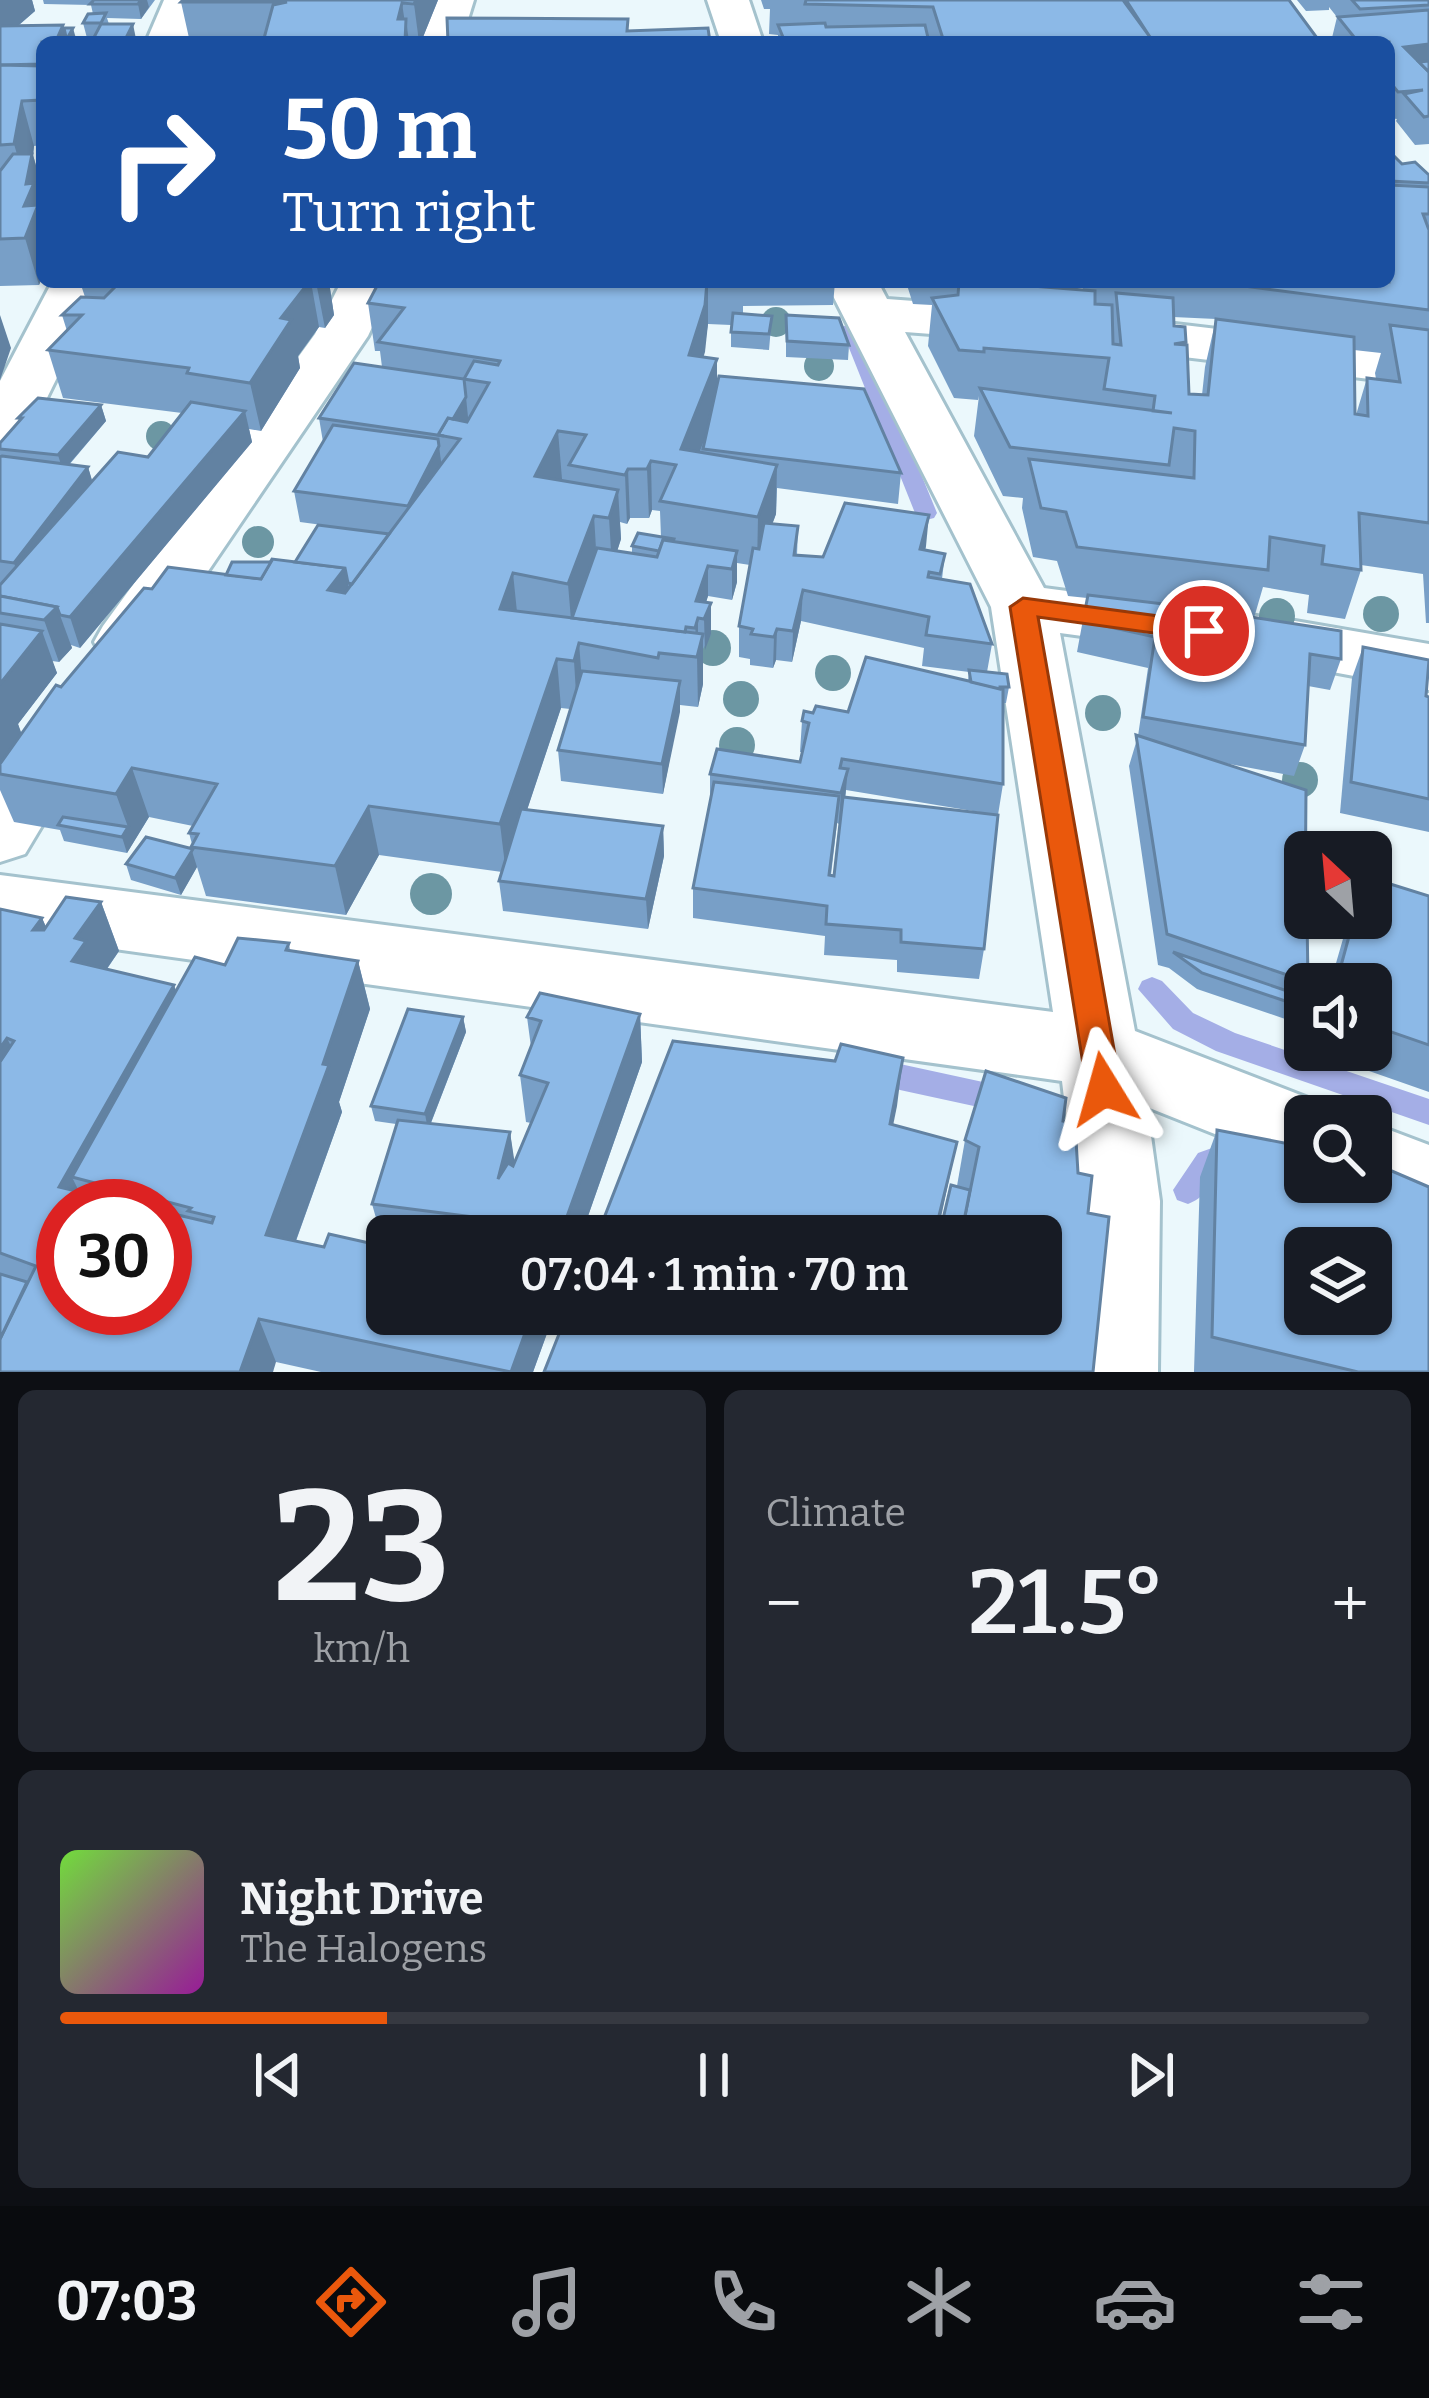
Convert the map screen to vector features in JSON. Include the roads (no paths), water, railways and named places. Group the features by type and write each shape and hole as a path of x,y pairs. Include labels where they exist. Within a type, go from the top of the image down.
{"street":[{"path":"170,36 185,0"},
{"path":"442,36 453,0"},
{"path":"728,0 740,36"},
{"path":"0,425 14,408 75,288"},
{"path":"0,835 94,688 341,336 365,288"},
{"path":"860,298 1429,370"},
{"path":"860,298 1023,607 1099,1052 1118,1201 1112,1372"},
{"path":"1023,607 1295,643 1429,668"},
{"path":"0,904 1099,1052 1284,1126"},
{"path":"1392,1169 1429,1184"}],"waterway":[{"path":"851,328 926,513"},
{"path":"1152,989 1183,1021 1226,1042 1429,1112"},
{"path":"900,1077 1006,1100"},
{"path":"1188,1190 1209,1163 1226,1156"}]}
